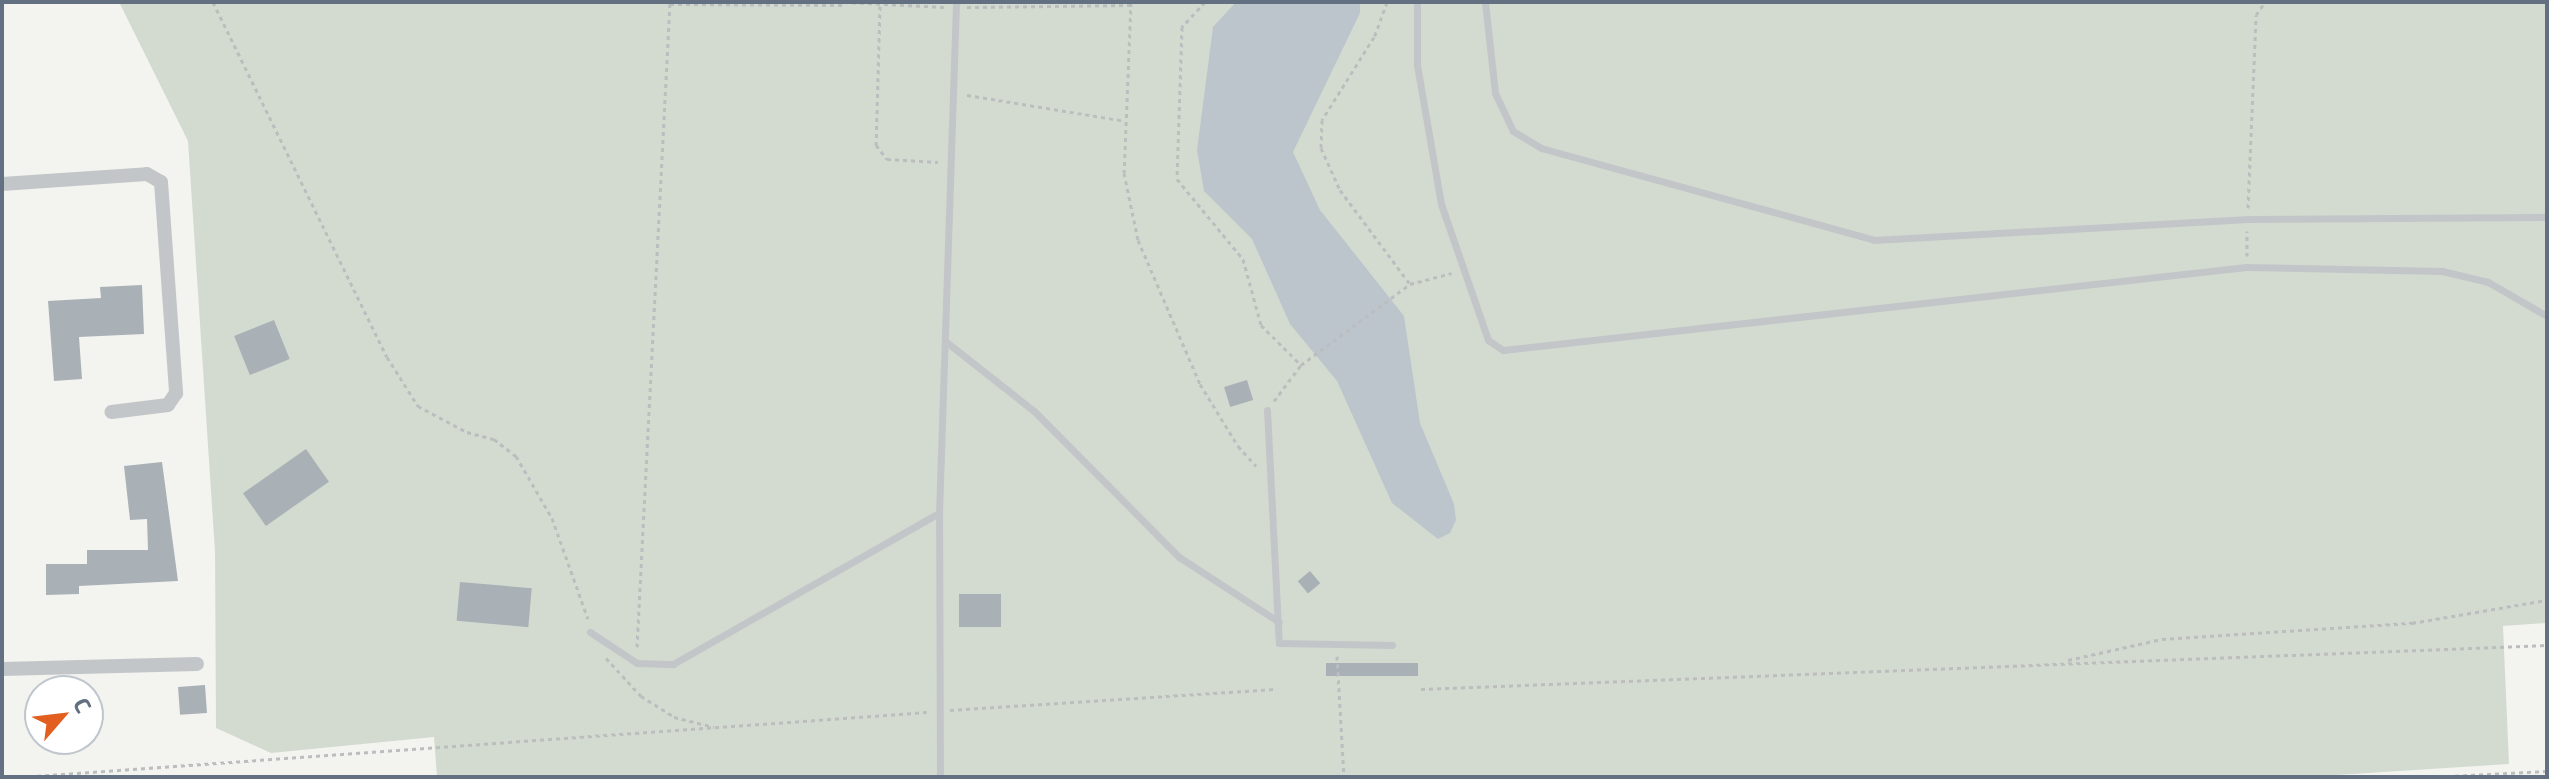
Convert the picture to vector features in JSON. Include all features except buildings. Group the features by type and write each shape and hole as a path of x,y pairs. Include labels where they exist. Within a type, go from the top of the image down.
{"street":[{"path":"2,184 147,174 161,182 176,393 168,405 111,412"},
{"path":"2,669 197,664"}],"lane":[{"path":"1417,2 1417,65 1441,204 1488,340 1503,350 2246,267 2442,271 2488,282 2547,316"},
{"path":"1485,2 1495,93 1513,131 1541,148 1800,223 1874,240 2248,219 2547,217"},
{"path":"940,777 939,513 947,162 956,5"},
{"path":"945,341 1034,411 1179,557 1279,622"},
{"path":"1267,410 1279,643 1392,645"},
{"path":"590,632 637,663 673,664 939,513"}],"path":[{"path":"213,2 387,357 418,406 467,432 494,439 516,456 552,518 584,599 590,632"},
{"path":"1205,2 1182,27 1177,179 1243,259 1261,325 1301,365"},
{"path":"1387,2 1374,37 1322,120 1321,148 1340,190 1408,286"},
{"path":"2246,267 2256,15 2265,2"},
{"path":"637,663 670,3 844,3 880,6 1131,4 1124,173 1138,240 1200,384 1238,446 1271,481"},
{"path":"880,6 876,145 887,159 947,162"},
{"path":"951,92 1125,121"},
{"path":"1267,410 1301,365 1408,286 1462,270"},
{"path":"2061,662 2162,639 2412,623 2547,600"},
{"path":"1337,644 1344,777"},
{"path":"1421,689 2547,645"},
{"path":"605,656 641,696 674,717 718,728"},
{"path":"21,777 1276,689"},
{"path":"2431,777 2547,771"}],"shaded area":[{"path":"119,2 2547,2 2547,623 2503,626 2509,764 2305,777 437,777 434,737 271,753 216,728 215,552 188,141"},
{"path":"1236,2 1360,2 1360,13 1293,152 1320,210 1404,316 1420,423 1454,504 1456,520 1450,533 1438,539 1392,503 1337,381 1290,324 1252,239 1204,191 1197,150 1213,27"}]}
